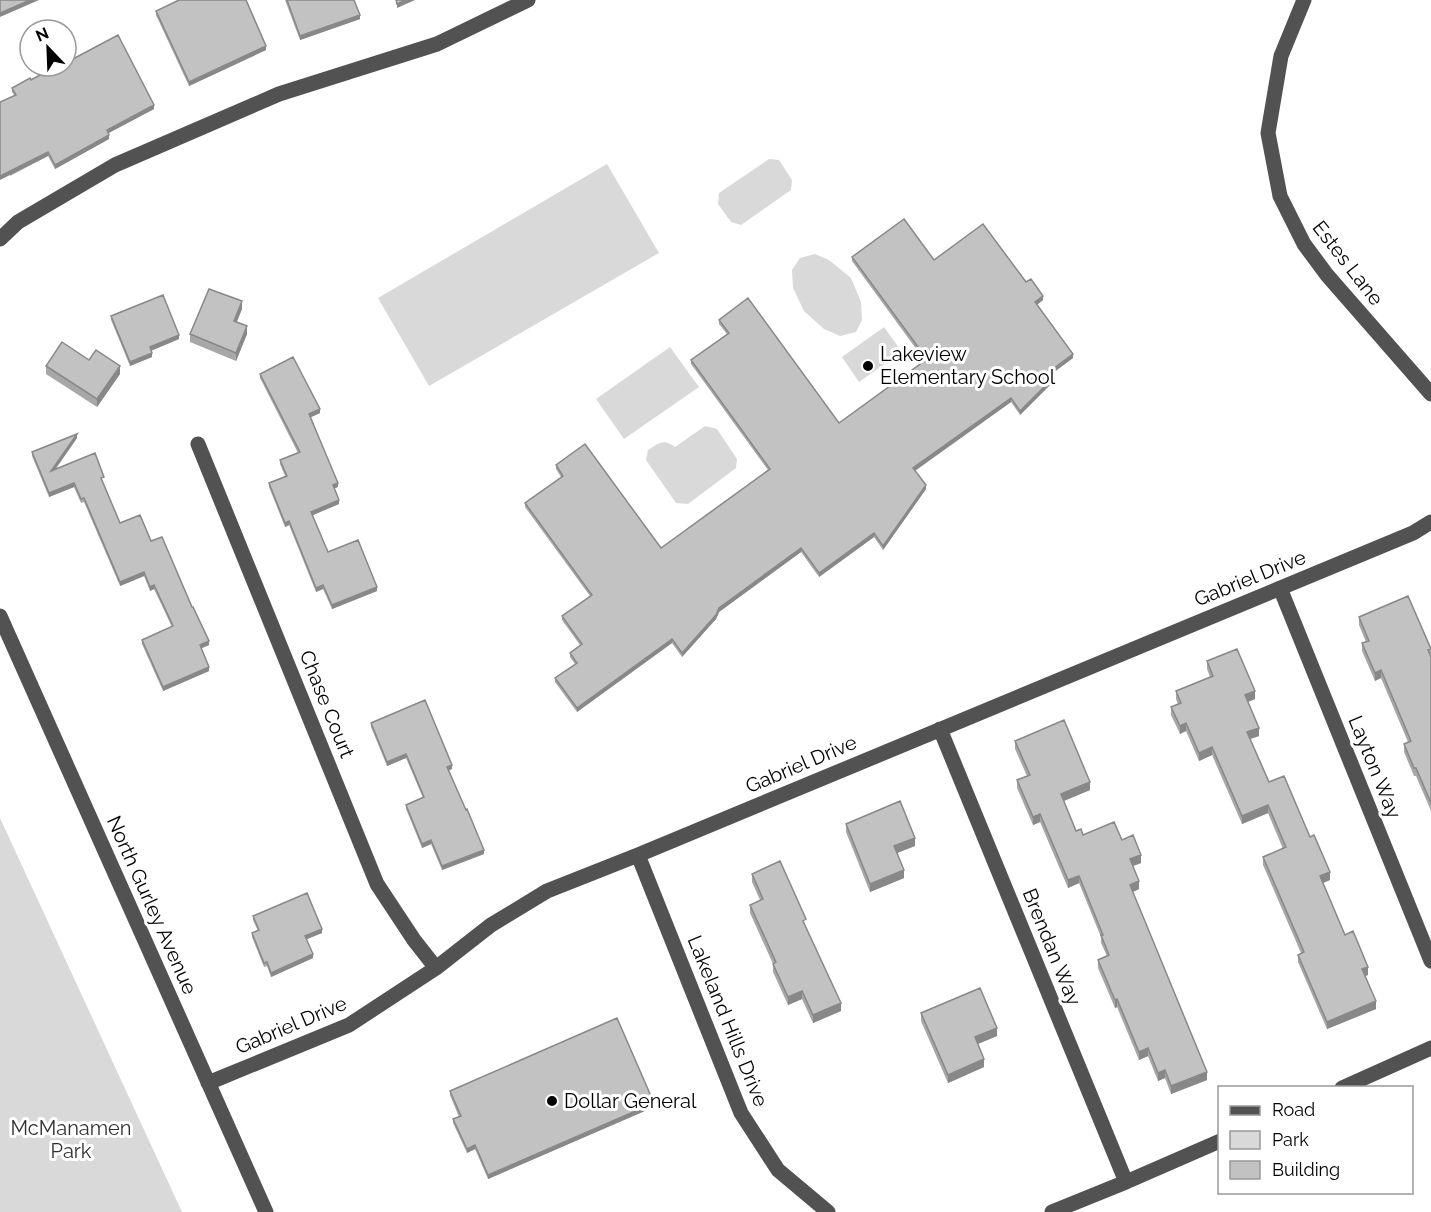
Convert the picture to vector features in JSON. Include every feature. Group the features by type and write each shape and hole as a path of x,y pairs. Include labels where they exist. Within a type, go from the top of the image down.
{"street":[{"path":"0,239 18,222 115,165 279,94 437,44 528,0"},
{"name":"Estes Lane","path":"1304,0 1281,56 1268,133 1280,196 1304,244 1327,275 1431,394"},
{"name":"Chase Court","path":"198,444 377,884 414,940 436,968"},
{"name":"Gabriel Drive","path":"208,1083 350,1025 436,968 491,925 547,891 1413,533 1431,522"},
{"name":"Layton Way","path":"1280,588 1431,961"},
{"name":"North Gurley Avenue","path":"0,616 266,1212"},
{"name":"Brendan Way","path":"940,729 1126,1182"},
{"name":"Lakeland Hills Drive","path":"638,855 741,1113 778,1170 828,1212"},
{"path":"1346,1086 1431,1048"},
{"path":"1052,1212 1218,1142"}],"green space":[{"path":"769,159 779,160 792,180 791,190 741,225 731,222 718,204 719,193"},
{"path":"607,164 659,253 429,386 378,298"},
{"path":"815,254 829,260 851,278 861,302 862,320 856,332 840,336 824,329 804,311 793,288 792,270 800,258"},
{"path":"884,327 902,352 859,382 842,357"},
{"path":"670,347 699,387 624,439 596,399"},
{"path":"705,426 717,429 737,459 736,468 688,504 676,503 646,460 648,450 665,442 675,447"},
{"name":"McManamen Park","path":"0,818 182,1212 0,1212"}],"building":[{"path":"0,0 30,0 0,13"},
{"path":"179,0 246,0 266,46 189,82 156,11"},
{"path":"287,0 354,0 360,15 300,36"},
{"path":"118,35 154,105 107,130 109,135 55,165 48,152 0,176 0,102 16,95 12,88 30,78 31,80 35,78 78,78 78,56"},
{"path":"904,219 934,260 983,224 1026,282 1031,279 1043,296 1035,302 1073,354 1049,372 1053,378 1020,411 1011,398 913,468 926,485 883,546 874,533 819,573 801,548 719,608 716,615 682,653 672,639 577,708 555,678 577,663 570,653 582,644 562,616 592,595 525,503 563,476 556,465 585,444 661,548 770,469 691,360 729,333 719,320 748,298 839,423 927,359 852,257"},
{"path":"209,289 242,301 234,321 247,326 236,353 190,334"},
{"path":"163,295 179,335 150,347 152,353 130,362 111,316"},
{"path":"62,342 89,360 96,350 120,366 97,399 46,366"},
{"path":"293,357 320,409 309,414 338,483 333,485 339,500 311,512 328,552 358,540 377,587 332,605 323,585 316,588 289,521 285,523 269,483 287,476 280,460 300,452 260,374"},
{"path":"77,434 51,471 95,453 104,477 101,478 120,523 140,515 151,541 162,537 209,641 200,645 209,667 163,687 142,640 173,626 154,585 150,587 144,572 120,582 84,498 81,499 74,483 49,493 32,452"},
{"path":"1408,596 1431,649 1428,650 1431,657 1431,803 1404,744 1411,741 1381,670 1375,673 1362,643 1369,641 1359,617"},
{"path":"1237,649 1255,691 1245,695 1259,728 1247,732 1269,782 1284,776 1310,837 1314,835 1330,872 1320,876 1345,935 1353,931 1368,967 1362,969 1376,1001 1327,1022 1298,955 1304,952 1263,857 1286,847 1268,805 1242,816 1212,747 1199,753 1186,723 1180,726 1171,707 1181,703 1176,691 1213,676 1207,661"},
{"path":"425,700 452,765 447,767 484,850 442,866 431,840 422,844 406,805 424,797 406,754 387,762 371,723"},
{"path":"1064,720 1090,782 1061,794 1076,831 1081,829 1083,835 1114,822 1122,840 1133,835 1141,855 1130,859 1139,881 1130,885 1207,1072 1171,1086 1165,1070 1158,1073 1148,1048 1139,1052 1098,960 1109,955 1079,876 1068,880 1040,814 1033,817 1017,780 1030,775 1015,741"},
{"path":"900,801 915,838 894,846 904,870 870,884 846,824"},
{"path":"780,861 806,919 803,921 841,1003 813,1015 802,991 788,997 773,964 776,962 750,905 763,899 752,874"},
{"path":"307,893 322,929 305,936 313,954 271,973 267,962 264,963 252,933 259,930 253,916"},
{"path":"980,988 997,1028 975,1037 984,1059 948,1075 921,1013"},
{"name":"Dollar General","path":"617,1018 654,1103 488,1175 475,1145 467,1149 453,1119 461,1116 450,1091"}],"place":[{"name":"Lakeview Elementary School","path":"868,366"},
{"name":"Dollar General","path":"552,1101"}]}
